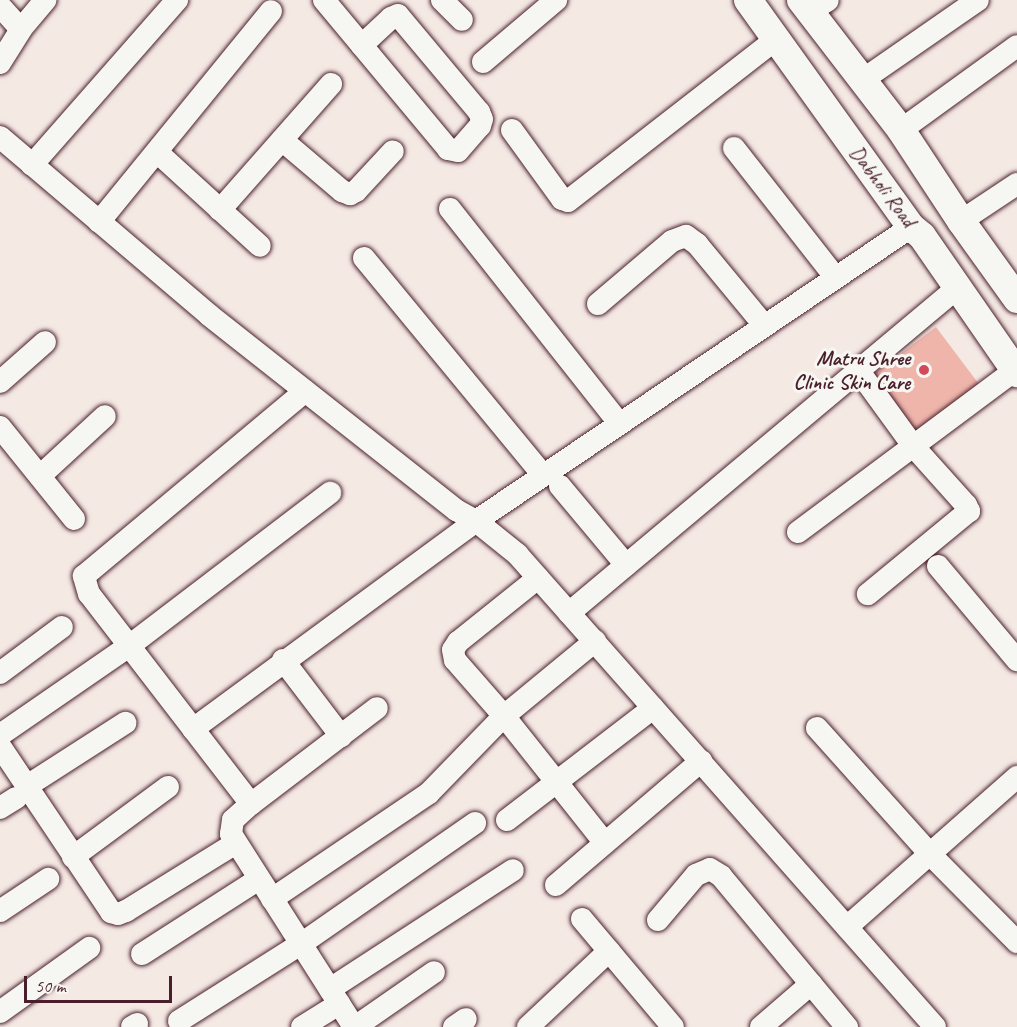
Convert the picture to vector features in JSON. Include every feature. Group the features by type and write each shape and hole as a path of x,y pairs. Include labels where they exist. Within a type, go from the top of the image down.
{"main road":[{"name":"Dabholi Road","path":"748,0 911,227 922,236 1016,371"},
{"name":"Dabholi Road","path":"813,4 861,81 901,130 961,221 1017,299"}],"street":[{"path":"0,63 21,29 45,0"},
{"path":"32,165 177,0"},
{"path":"442,0 462,20"},
{"path":"483,62 556,0"},
{"path":"861,81 978,0"},
{"path":"328,1 362,45 448,149 455,153 458,151 480,126 482,119 479,112 398,15 391,18 362,45"},
{"path":"0,6 21,29"},
{"path":"99,222 271,11"},
{"path":"512,130 562,199 568,201 776,39"},
{"path":"901,130 1017,46"},
{"path":"220,210 331,84"},
{"path":"0,137 209,315 456,510 476,521 517,554 935,1027"},
{"path":"282,140 342,191 350,194 356,191 393,152"},
{"path":"734,148 835,277"},
{"path":"156,152 260,246"},
{"path":"961,221 1017,184"},
{"path":"450,209 619,423"},
{"path":"193,729 283,660 476,521 552,480 619,423 911,227"},
{"path":"598,304 672,241 686,236 697,244 764,325"},
{"path":"364,258 626,565"},
{"path":"569,613 957,288"},
{"path":"0,382 45,342"},
{"path":"858,370 914,447 969,511 868,594"},
{"path":"798,532 1016,371"},
{"path":"251,804 88,594 84,576 91,567 305,391"},
{"path":"40,476 105,416"},
{"path":"0,427 74,519"},
{"path":"0,735 129,646 330,494"},
{"path":"938,566 1017,660"},
{"path":"538,578 458,642 453,650 455,660 504,716 605,843"},
{"path":"0,673 62,627"},
{"path":"272,899 429,793 504,716 595,642"},
{"path":"283,660 341,736"},
{"path":"377,708 251,804 233,820 231,834 354,1027 434,972"},
{"path":"507,820 653,708"},
{"path":"14,797 125,723"},
{"path":"818,729 930,854 1017,942"},
{"path":"0,746 14,797 74,857 111,912 118,914 236,843"},
{"path":"556,885 701,761"},
{"path":"74,857 168,787"},
{"path":"847,927 930,854 1013,788"},
{"path":"179,1021 301,944 475,823"},
{"path":"658,920 696,875 710,869 721,876 847,1027"},
{"path":"302,1027 334,996 513,870"},
{"path":"0,911 48,879"},
{"path":"142,954 260,879"},
{"path":"582,919 672,1027"},
{"path":"0,1012 89,948"},
{"path":"528,1027 609,951"},
{"path":"761,1027 811,984"}],"building":[{"path":"936,327 981,387 913,438 868,378"}],"place":[{"name":"Matru Shree Clinic Skin Care","path":"924,370"}]}
